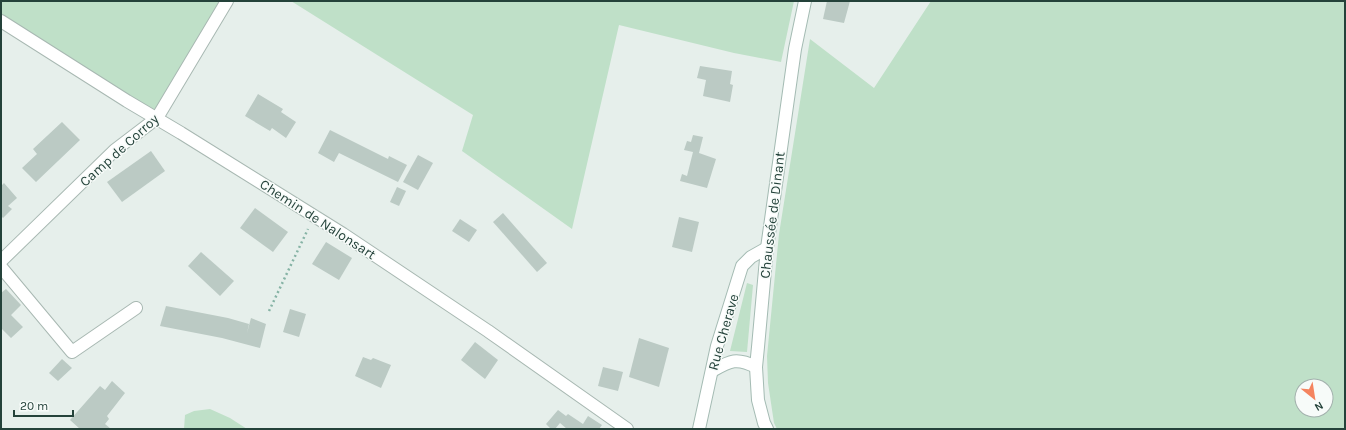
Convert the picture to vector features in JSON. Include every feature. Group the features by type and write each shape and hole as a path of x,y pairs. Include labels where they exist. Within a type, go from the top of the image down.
{"street":[{"name":"Camp de Corroy","path":"1,261 116,150 157,118 227,1"},
{"name":"Chaussée de Dinant","path":"768,429 764,423 758,400 756,367 767,248 795,49 805,1"},
{"name":"Chemin de Nalonsart","path":"1,21 127,101 157,118 343,234 488,331 627,429"},
{"name":"Rue Cherave","path":"699,429 717,346 742,266 751,257 767,248"},
{"path":"1,267 72,352 136,308"},
{"path":"712,371 730,361 745,362 756,367"}],"path":[{"path":"269,311 314,216"}],"green space":[{"path":"1,1 227,1 157,118 1,21"},
{"path":"291,1 794,1 781,62 734,53 619,25 572,229 462,151 473,115"},
{"path":"931,1 1345,1 1345,429 777,429 774,423 768,383 767,356 779,234 810,39 874,88"},
{"path":"747,283 753,285 747,352 730,351"},
{"path":"210,409 230,418 247,429 184,429 185,415 194,411"}],"building":[{"path":"827,1 850,1 844,23 823,19"},
{"path":"700,66 732,71 730,84 733,85 730,102 703,96 706,80 697,78"},
{"path":"258,94 283,109 281,112 296,122 286,138 272,128 270,131 245,116"},
{"path":"62,122 80,140 36,182 22,168 37,154 33,149"},
{"path":"330,130 388,159 389,156 407,165 398,182 339,153 334,162 318,153"},
{"path":"693,135 703,137 699,153 716,159 707,188 680,181 682,174 687,176 693,152 684,150 687,141 691,142"},
{"path":"151,151 165,171 122,202 107,182"},
{"path":"418,155 433,163 418,190 403,182"},
{"path":"4,183 17,198 8,206 12,209 3,218 1,216 1,186"},
{"path":"397,187 406,191 399,206 390,202"},
{"path":"255,208 288,232 273,252 240,228"},
{"path":"503,213 547,263 537,272 493,222"},
{"path":"679,217 699,222 692,252 672,247"},
{"path":"460,219 477,230 469,242 452,231"},
{"path":"326,242 352,258 339,280 312,264"},
{"path":"201,252 234,281 220,296 188,266"},
{"path":"6,289 21,305 11,315 23,327 11,338 1,328 1,293"},
{"path":"166,306 228,318 249,324 247,333 251,318 266,324 260,348 222,338 160,326"},
{"path":"290,309 306,314 299,337 283,332"},
{"path":"639,338 669,348 659,387 629,377"},
{"path":"475,342 498,360 485,379 461,360"},
{"path":"363,357 371,360 373,358 391,365 381,388 355,376"},
{"path":"62,359 72,368 58,381 49,373"},
{"path":"603,367 623,372 618,391 598,386"},
{"path":"112,381 125,393 107,416 109,419 105,424 111,429 80,429 70,420 100,386 105,390"},
{"path":"558,410 566,416 568,414 583,424 588,416 602,425 599,429 567,429 560,423 555,429 551,429 546,424"}]}
